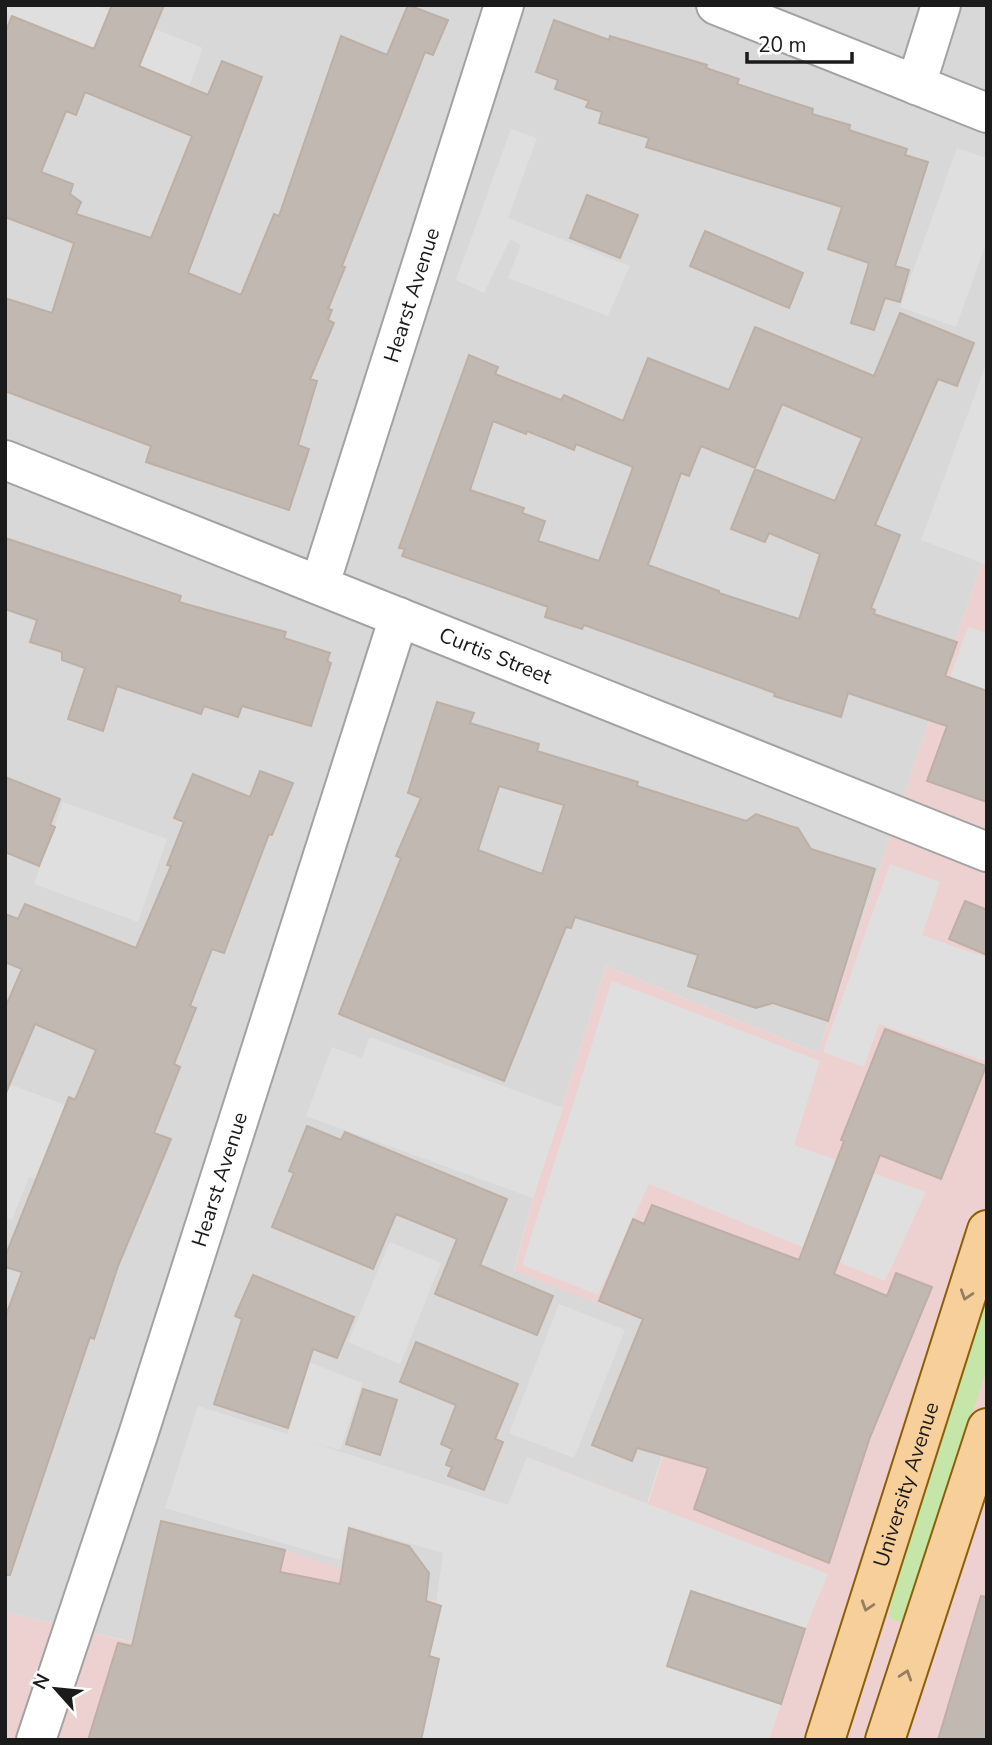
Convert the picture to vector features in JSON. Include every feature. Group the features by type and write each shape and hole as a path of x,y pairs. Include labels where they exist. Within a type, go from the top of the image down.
{"main road":[{"name":"University Avenue","path":"825,1740 987,1230"},
{"path":"885,1740 987,1428"}],"street":[{"name":"Hearst Avenue","path":"320,584 504,5"},
{"path":"716,5 987,113"},
{"path":"916,85 942,5"},
{"name":"Curtis Street","path":"5,460 987,852"},
{"name":"Hearst Avenue","path":"36,1740 138,1435 399,617"}],"shaded area":[{"path":"5,5 987,5 987,547 818,1053 606,966 533,1198 514,1270 698,1342 647,1504 476,1615 259,1672 5,1612"},
{"path":"5,5 95,5 203,48 188,88 5,13"},
{"path":"511,129 537,138 508,218 630,266 608,316 508,278 521,245 510,239 484,293 456,280"},
{"path":"957,148 987,158 987,241 956,327 900,307"},
{"path":"987,362 987,565 921,540"},
{"path":"987,547 987,1740 5,1740 5,1612 257,1672 285,1550 476,1615 527,1457 648,1503 698,1342 514,1271 533,1198 606,966 818,1053"},
{"path":"968,627 987,633 987,693 949,680"},
{"path":"63,802 167,839 138,922 34,884"},
{"path":"890,864 940,882 922,935 987,958 987,1052 984,1061 879,1024 864,1067 823,1052"},
{"path":"612,981 820,1061 794,1145 926,1192 885,1281 649,1184 598,1295 522,1265"},
{"path":"370,1037 563,1108 533,1198 306,1116 332,1047 362,1058"},
{"path":"9,1084 70,1107 57,1143 154,1181 139,1220 29,1177 12,1220 5,1217 5,1093"},
{"path":"390,1242 441,1263 400,1364 348,1342"},
{"path":"559,1304 625,1330 574,1458 509,1433"},
{"path":"309,1362 362,1383 340,1450 310,1442 508,1505 527,1457 828,1574 805,1629 691,1592 781,1704 769,1740 421,1740 439,1661 429,1656 443,1553 349,1526 340,1560 165,1508 198,1406 287,1434"}],"green space":[{"path":"987,1283 987,1367 906,1624 889,1618 894,1574"}],"building":[{"path":"112,5 164,5 139,66 208,95 222,61 262,77 188,273 241,295 274,214 279,216 341,36 387,55 408,5 448,20 433,55 425,52 328,309 332,310 328,320 334,323 310,379 317,381 298,445 309,449 289,510 146,462 151,446 5,391 5,298 52,313 74,243 5,217 5,33 12,16 94,49","holes":["85,92 192,136 151,238 76,214 81,202 70,194 73,184 41,172 66,111 76,115"]},
{"path":"554,20 609,40 610,36 707,65 706,68 739,79 737,84 813,109 812,114 850,125 849,130 907,149 905,155 928,162 895,266 909,270 900,302 885,298 874,330 851,323 869,263 828,249 842,207 646,147 649,138 599,123 602,112 586,107 589,101 555,89 558,80 536,72"},
{"path":"587,195 638,215 620,258 570,238"},
{"path":"705,231 803,273 789,308 690,266"},
{"path":"900,313 974,343 957,386 938,379 875,525 900,535 871,608 875,610 874,614 957,642 945,676 987,691 987,802 927,781 947,726 848,693 841,717 774,696 775,693 584,625 582,629 545,617 548,607 402,556 405,549 399,548 469,355 498,367 495,374 561,400 564,395 623,421 648,358 729,390 755,327 874,376","holes":["782,404 862,438 835,501 755,469 731,529 765,542 769,533 820,554 799,619 719,593 648,565 681,473 689,476 701,446 755,468","493,421 574,450 576,444 633,467 599,561 538,541 545,521 522,513 524,508 470,490"]},
{"path":"5,538 181,596 179,602 286,632 284,638 330,653 327,661 331,663 311,726 242,706 238,717 204,706 201,714 117,686 103,731 68,719 85,668 62,660 62,652 30,642 37,620 5,609"},
{"path":"437,702 474,713 470,723 539,744 537,751 638,782 637,786 746,821 756,814 798,828 811,849 875,869 828,1021 773,1003 756,1008 688,986 698,955 575,917 571,928 566,927 504,1081 339,1014 401,858 396,856 421,798 408,793","holes":["499,786 564,805 542,874 478,850"]},
{"path":"260,771 293,783 272,835 269,834 224,953 212,949 190,1006 196,1008 174,1064 180,1067 154,1133 171,1139 118,1266 94,1339 90,1337 10,1575 5,1575 5,1318 22,1272 5,1267 5,1257 69,1097 75,1100 96,1050 35,1024 5,1095 5,1008 22,969 5,962 5,914 18,919 25,904 136,948 171,866 167,865 184,822 174,818 193,774 250,797"},
{"path":"5,777 60,799 50,825 55,827 39,866 5,852"},
{"path":"965,901 987,910 987,955 949,939"},
{"path":"885,1029 986,1066 941,1179 880,1155 834,1274 887,1296 896,1273 932,1287 870,1437 829,1563 694,1509 708,1468 637,1448 632,1461 592,1445 643,1319 599,1301 633,1219 644,1224 652,1205 799,1260 844,1141 841,1140"},
{"path":"307,1126 341,1140 345,1132 507,1199 480,1265 553,1296 537,1335 435,1294 457,1239 396,1214 373,1269 272,1227 294,1173 289,1171"},
{"path":"253,1275 354,1317 337,1358 313,1349 288,1428 214,1404 242,1319 235,1316"},
{"path":"416,1342 518,1384 495,1439 503,1442 484,1490 448,1476 452,1467 446,1465 452,1449 441,1444 456,1405 400,1382"},
{"path":"363,1389 397,1400 380,1455 346,1444"},
{"path":"161,1521 285,1550 280,1572 340,1584 349,1528 409,1546 429,1573 426,1601 441,1606 429,1656 439,1659 421,1740 88,1740 118,1643 132,1646"},
{"path":"691,1591 805,1629 781,1704 667,1666"},
{"path":"981,1596 987,1597 987,1740 938,1740"}]}
